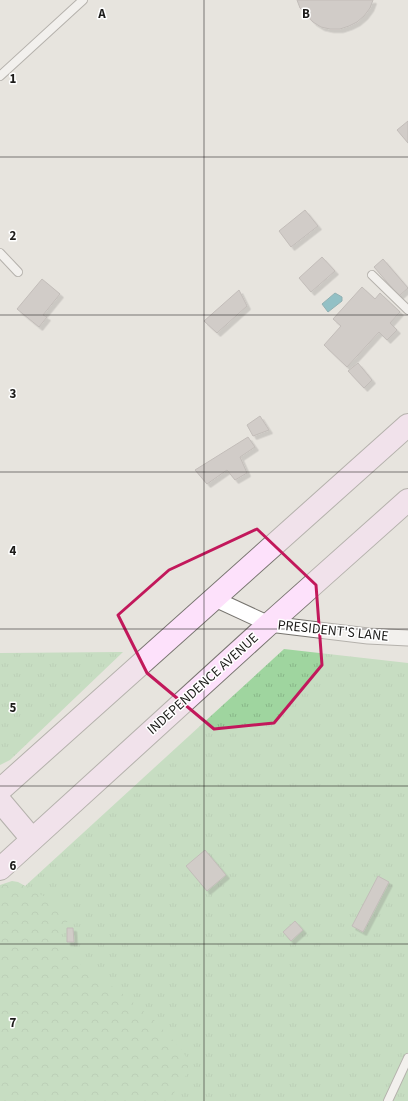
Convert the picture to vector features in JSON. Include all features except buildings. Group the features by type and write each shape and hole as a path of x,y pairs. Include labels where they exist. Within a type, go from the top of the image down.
{"main road":[{"path":"0,790 408,425"},
{"name":"INDEPENDENCE AVENUE","path":"0,869 269,624 408,500"},
{"path":"0,801 32,839"}],"street":[{"name":"PRESIDENT'S LANE","path":"215,599 269,624 368,636 408,638"}],"lane":[{"path":"0,76 83,0"},
{"path":"0,253 18,272"},
{"path":"372,275 408,310"},
{"path":"388,1101 408,1058"}],"highlighted area":[{"path":"257,529 316,585 322,665 274,723 214,729 147,673 118,615 169,570"}],"green space":[{"path":"284,649 408,663 408,1101 0,1101 0,909"},
{"path":"123,652 10,760 0,765 0,653"},
{"path":"12,881 18,882 72,912 58,941 80,964 123,994 155,1021 181,1049 188,1060 188,1073 178,1085 172,1097 174,1101 0,1101 0,885"}],"water":[{"path":"335,293 342,297 342,301 328,312 322,304"}]}
